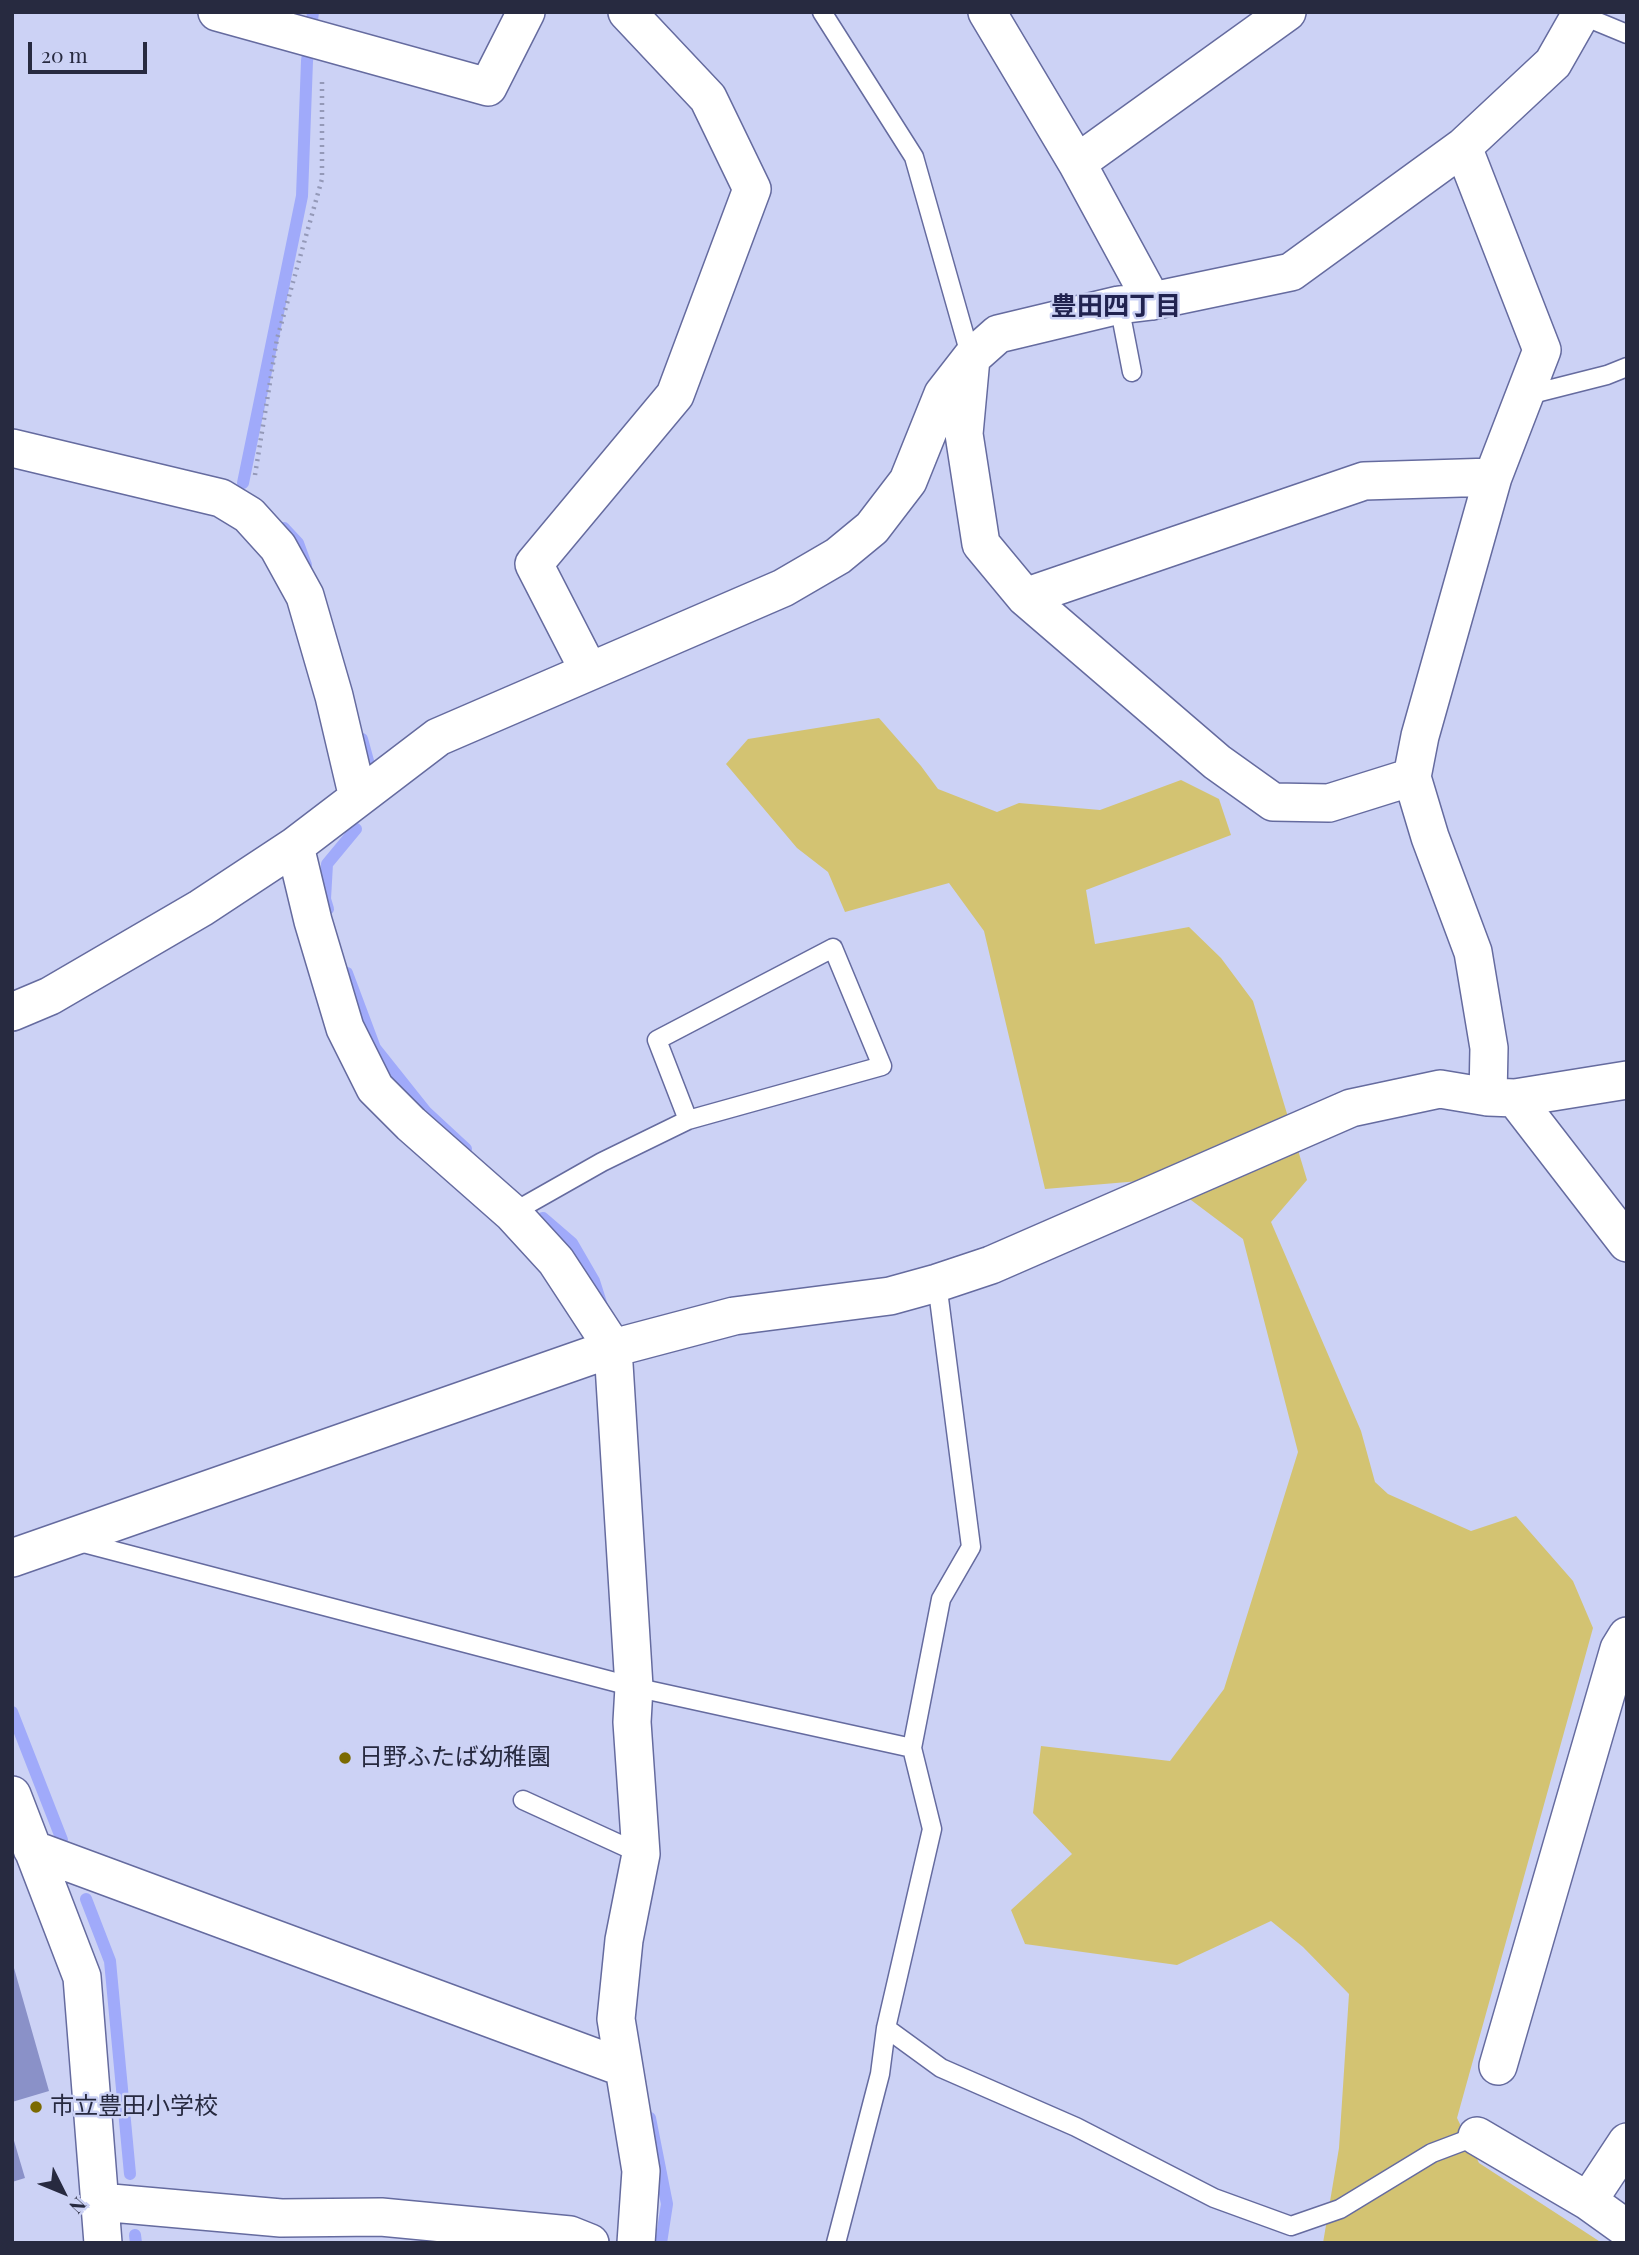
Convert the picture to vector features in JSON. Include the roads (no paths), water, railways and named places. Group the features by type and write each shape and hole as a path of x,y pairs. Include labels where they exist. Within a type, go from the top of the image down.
{"street":[{"path":"217,12 488,87 526,12"},
{"path":"589,671 534,564 675,395 752,189 708,98 627,12"},
{"path":"1077,163 1287,12"},
{"path":"12,1012 50,996 201,908 295,846 438,737 783,588 838,556 872,528 908,481 943,394 971,359 998,334 1291,272 1463,147 1553,63 1581,13"},
{"path":"991,14 1077,163 1136,303"},
{"path":"1463,147 1542,350 1493,477 1420,736 1412,777 1430,837 1473,952 1489,1048 1502,1098 1627,1243"},
{"path":"971,359 964,434 981,544 1025,597 1217,762 1273,802 1329,803 1412,777"},
{"path":"12,448 221,498 249,515 278,547 305,596 334,696 358,798"},
{"path":"1025,597 1364,481 1493,477"},
{"path":"295,846 313,921 345,1028 375,1088 411,1124 512,1213 556,1261 612,1348 634,1686 632,1722 641,1854 624,1940 616,2019 641,2171 636,2243"},
{"path":"12,1558 612,1348 734,1316 890,1296 991,1265 1350,1108 1440,1088 1502,1098 1627,1080"},
{"path":"1498,2066 1619,1648 1627,1636"},
{"path":"12,1795 82,1976 103,2243"},
{"path":"32,1849 624,2068"},
{"path":"1477,2136 1588,2201 1627,2229"},
{"path":"1588,2201 1627,2142"},
{"path":"100,2202 281,2218 381,2217 570,2235 590,2243"}],"lane":[{"path":"822,12 914,157 971,359"},
{"path":"1581,13 1627,34"},
{"path":"1132,372 1136,303"},
{"path":"1524,396 1627,367"},
{"path":"512,1213 602,1162 688,1120 882,1066 833,948 657,1040 688,1120"},
{"path":"836,2243 880,2074 886,2028 932,1829 912,1748 941,1599 971,1547 937,1283"},
{"path":"66,1539 634,1686 912,1748"},
{"path":"523,1800 641,1854"},
{"path":"886,2028 941,2068 1076,2127 1214,2197 1291,2226 1340,2209 1432,2153 1477,2136"}],"waterway":[{"path":"243,483 302,196 307,61 313,12"},
{"path":"284,528 298,543 306,565"},
{"path":"362,739 370,768"},
{"path":"328,909 325,899 327,864 356,829"},
{"path":"347,973 375,1048 426,1112 466,1149"},
{"path":"543,1218 572,1243 594,1281 602,1306"},
{"path":"12,1712 62,1840"},
{"path":"86,1899 110,1961 130,2174"},
{"path":"650,2118 667,2204 661,2243"},
{"path":"135,2235 136,2243"}],"place":[{"name":"日野ふたば幼稚園","path":"345,1758"},
{"name":"市立豊田小学校","path":"36,2107"}],"district":[{"name":"豊田四丁目","path":"1116,307"}]}
